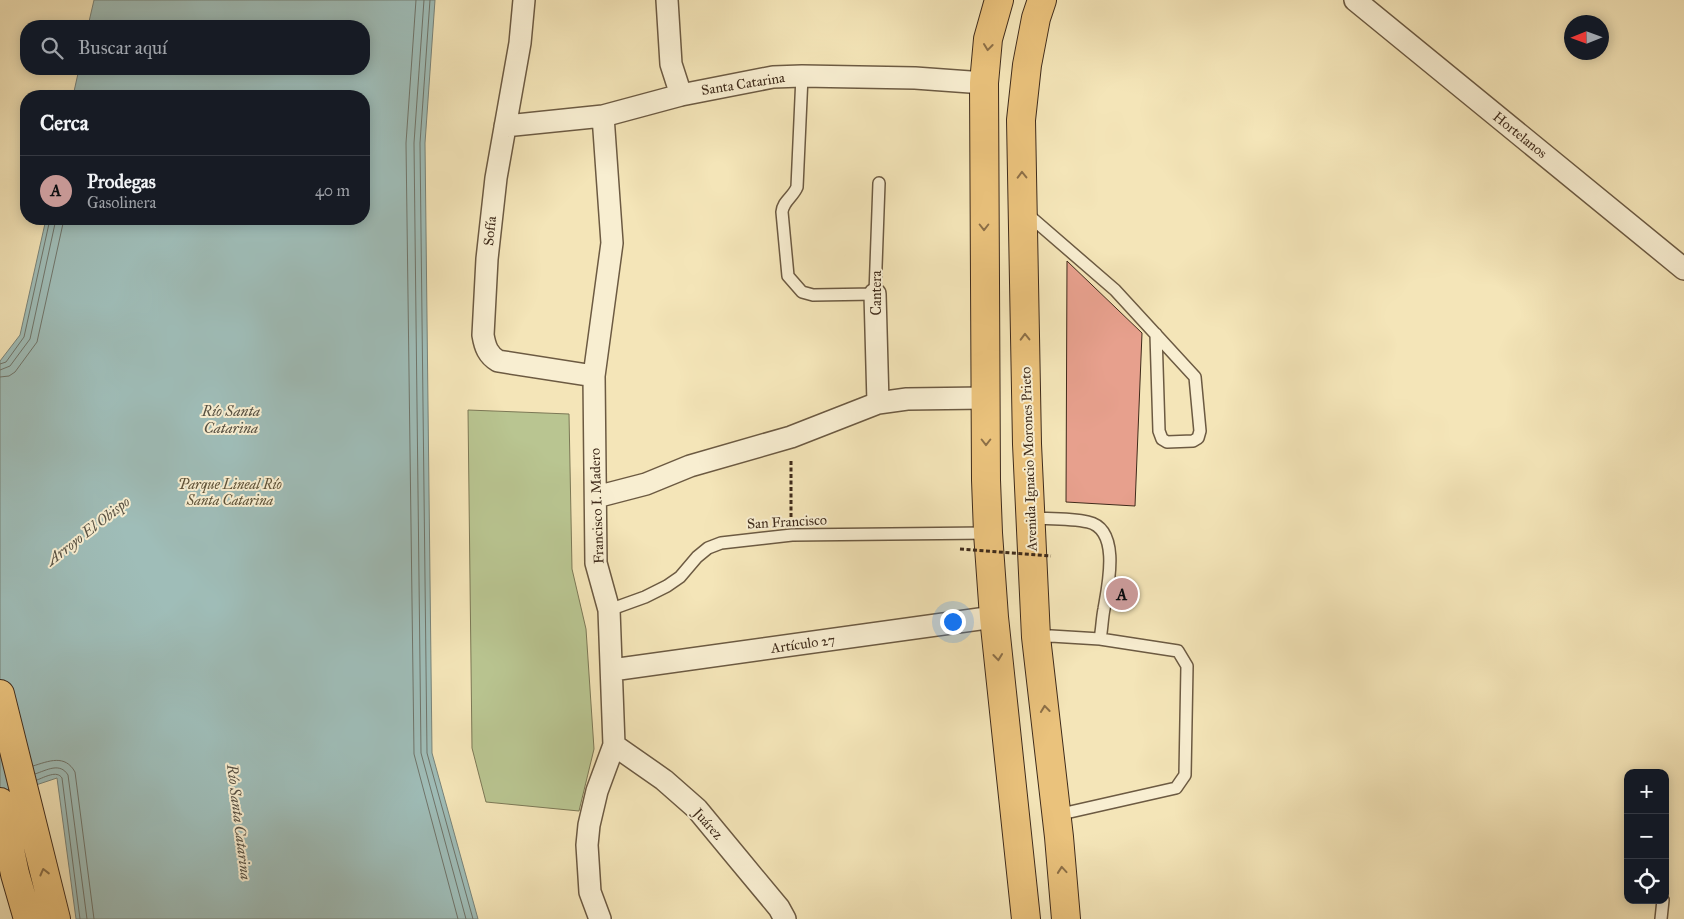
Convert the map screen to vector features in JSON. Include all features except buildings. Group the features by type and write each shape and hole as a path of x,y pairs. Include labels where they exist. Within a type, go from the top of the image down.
{"main road":[{"path":"999,0 988,39 984,83 986,480 994,617 1026,919"},
{"name":"Avenida Ignacio Morones Prieto","path":"1042,0 1036,18 1027,65 1021,120 1027,444 1036,637 1058,827 1066,919"},
{"path":"0,694 56,919"},
{"path":"0,802 15,874 28,919"}],"street":[{"name":"Sofía","path":"524,0 520,43 496,178 487,259 483,336 486,348 492,357 498,361 594,376"},
{"path":"667,0 671,64 681,95"},
{"name":"Hortelanos","path":"1355,0 1684,269"},
{"name":"Santa Catarina","path":"506,126 603,116 681,95 773,77 915,78 984,83"},
{"name":"Francisco I. Madero","path":"600,919 590,892 586,845 597,791 614,745 609,610 596,563 594,376 612,243 603,116"},
{"name":"Cantera","path":"875,294 878,403"},
{"path":"596,498 646,484 690,466 791,437 878,403 907,399 985,398"},
{"name":"Artículo 27","path":"612,670 994,617"},
{"name":"Juárez","path":"614,745 664,780 696,809 746,867 785,919"}],"lane":[{"path":"802,76 797,187 783,206 782,212 788,276 802,292 813,295 875,294"},
{"name":"Cantera","path":"875,294 879,183"},
{"path":"1023,210 1115,290 1156,334 1195,377 1200,432 1198,438 1193,441 1167,442 1162,439 1159,431 1156,334"},
{"path":"1030,518 1090,522 1106,537 1110,557 1110,575 1100,639"},
{"name":"San Francisco","path":"609,610 645,597 667,586 680,577 697,557 708,548 731,542 792,535 988,533"},
{"path":"1036,637 1100,639 1178,651 1187,666 1185,774 1176,788 1070,812"},
{"path":"1661,919 1663,904"}],"path":[{"path":"791,437 792,535"},
{"path":"960,549 1051,556"}],"green space":[{"path":"468,410 569,414 572,569 586,629 594,749 579,811 486,802 472,748"}],"water":[{"name":"Río Santa Catarina","path":"94,0 435,0 425,143 432,753 478,919 76,919 57,778 0,797 0,361 20,335 45,225 370,225 370,90 74,90 78,75 370,75 370,20 89,20"}],"place":[{"name":"Prodegas","path":"1122,594"}],"park label":[{"name":"Parque Lineal Río Santa Catarina","path":"230,492"}],"water label":[{"name":"Arroyo El Obispo","path":"88,531"}]}
